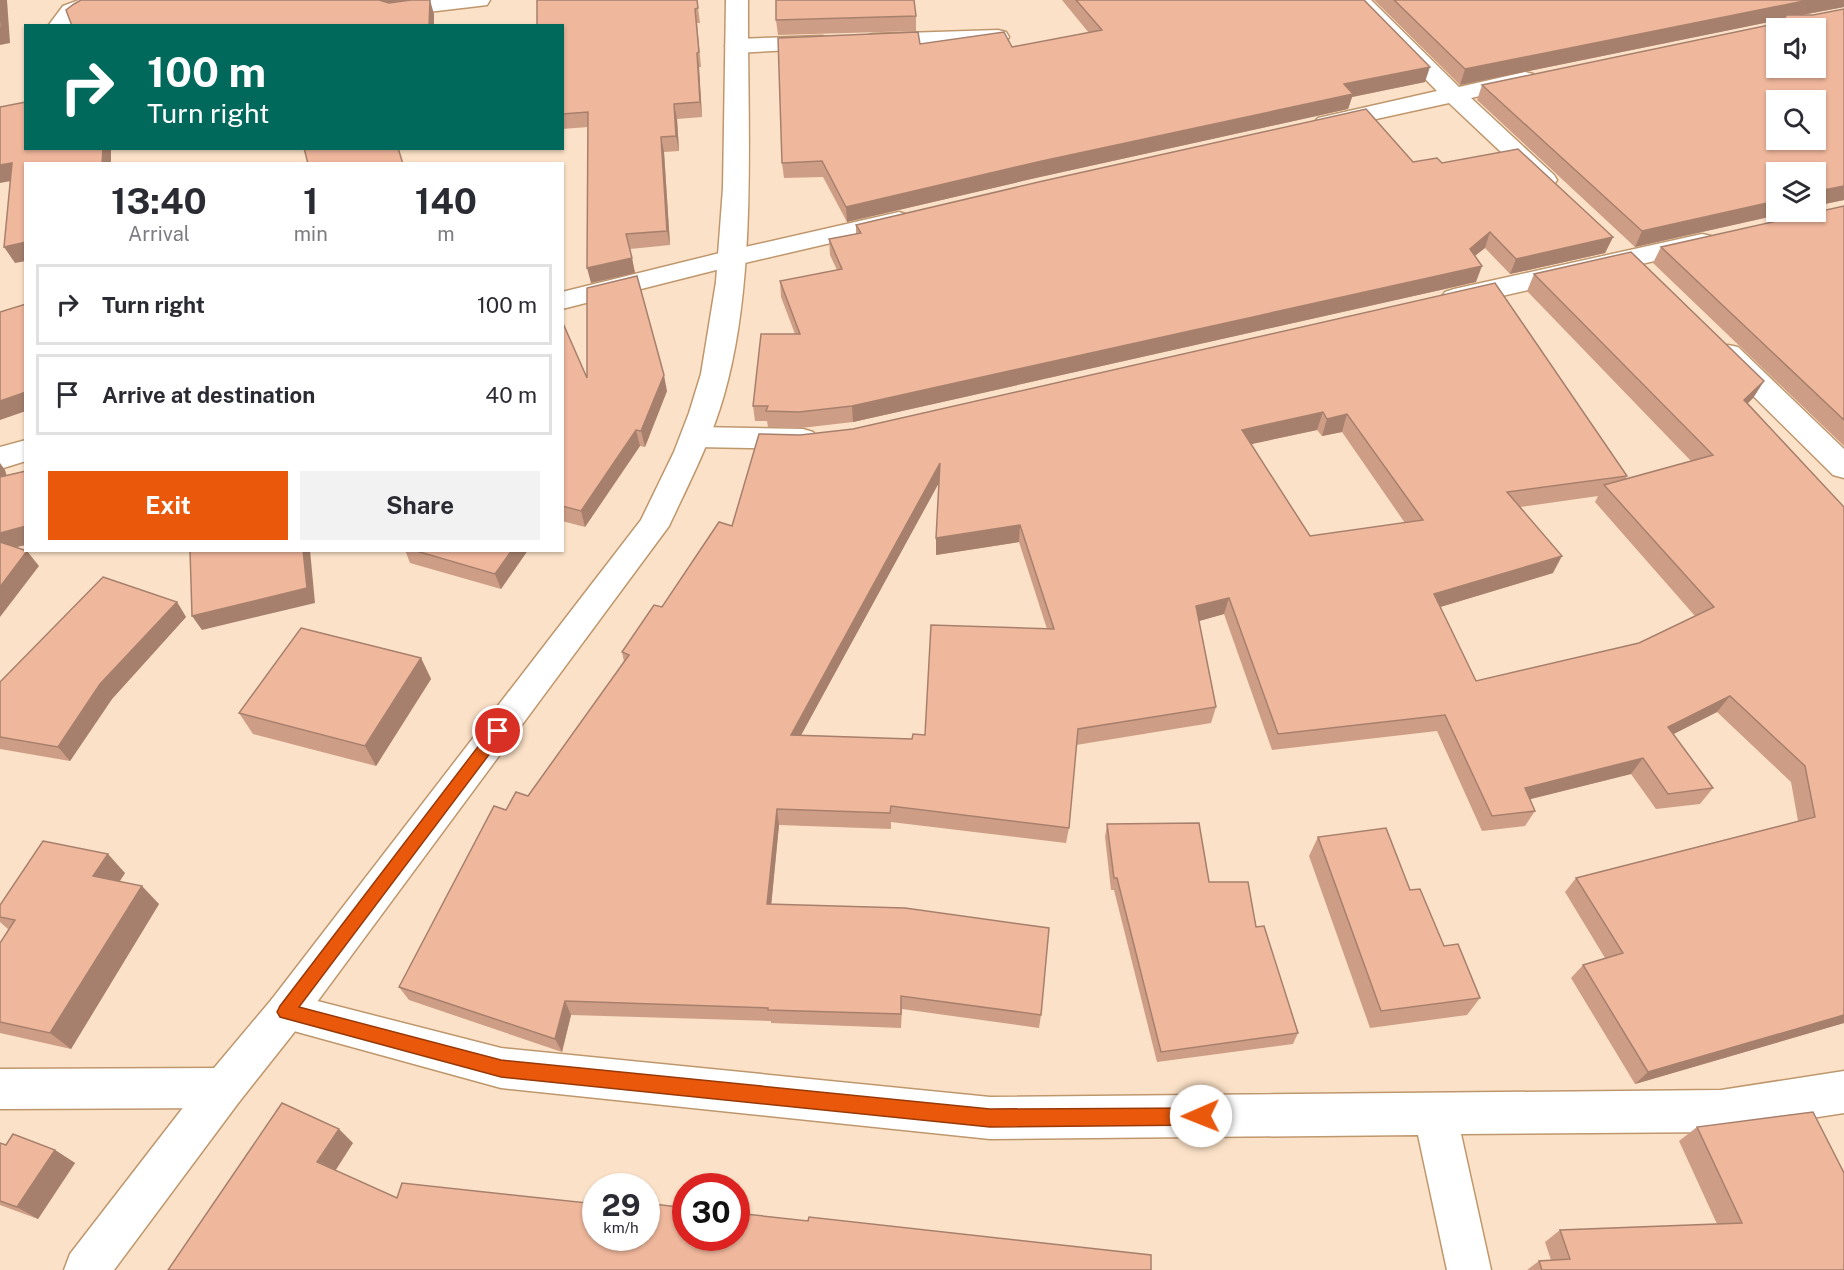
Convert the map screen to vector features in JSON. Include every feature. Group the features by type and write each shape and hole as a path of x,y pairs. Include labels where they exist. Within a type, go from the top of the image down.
{"street":[{"path":"61,24 71,11 98,0"},
{"path":"394,10 479,0"},
{"path":"86,1270 224,1088 286,1012 654,526 696,437 715,374 732,258 736,0"},
{"path":"1359,0 1453,94 1562,196"},
{"path":"736,46 998,37"},
{"path":"1302,128 1545,75"},
{"path":"564,300 732,258 918,216"},
{"path":"1433,303 1731,235"},
{"path":"1707,333 1844,467"},
{"path":"696,437 801,440 833,436"},
{"path":"0,458 24,451"},
{"path":"286,1012 501,1068 990,1118 1721,1111 1844,1092"},
{"path":"0,1089 224,1088"},
{"path":"1435,1114 1469,1270"}],"building":[{"path":"81,0 379,0 389,3 430,0 429,24 71,24 66,10"},
{"path":"537,0 697,0 698,8 695,9 700,102 674,104 676,136 661,137 667,231 626,234 632,258 587,268 588,112 564,114 564,24 537,24"},
{"path":"776,0 914,0 916,16 776,20"},
{"path":"1076,0 1364,0 1430,67 1344,84 1353,94 1042,161 846,207 822,161 782,163 778,38 918,32 920,44 1004,32 1012,47 1102,30"},
{"path":"1394,0 1809,0 1465,69"},
{"path":"0,3 2,27 0,28"},
{"path":"1844,9 1844,186 1826,190 1826,162 1766,162 1766,203 1642,231 1482,85 1766,26 1766,78 1826,78 1826,18 1785,18 1786,15 1813,15"},
{"path":"24,102 24,150 103,150 102,162 24,162 24,242 4,247 12,163 0,165 0,107"},
{"path":"1366,109 1413,162 1437,158 1442,163 1518,149 1613,237 1516,259 1490,232 1470,249 1482,266 852,406 799,412 766,411 768,406 753,406 761,334 800,334 780,281 842,269 829,239 861,233 856,225"},
{"path":"304,150 399,150 402,162 308,162"},
{"path":"1844,206 1844,420 1661,247 1773,222 1826,222 1826,210"},
{"path":"1631,252 1764,381 1744,400 1844,507 1844,1015 1648,1072 1583,965 1623,953 1576,878 1815,817 1805,766 1730,696 1668,727 1713,788 1668,794 1643,758 1525,788 1535,811 1492,816 1445,715 1278,734 1229,598 1196,606 1216,707 1078,729 1069,828 891,806 890,813 777,809 767,904 905,908 1049,928 1041,1015 901,996 901,1014 565,1001 555,1039 399,987 494,806 506,810 516,792 528,796 629,655 622,652 654,605 662,607 719,522 732,526 759,434 800,435 853,429 1495,283 1627,476 1507,492 1562,556 1434,594 1476,681 1639,643 1714,607 1604,485 1713,455 1534,274","holes":["1323,412 1327,419 1347,414 1423,520 1310,536 1242,430","940,463 936,538 1020,525 1054,629 931,625 925,735 913,734 912,739 791,735"]},
{"path":"637,276 664,375 641,431 636,430 581,511 564,507 564,326 587,378 587,288"},
{"path":"24,305 24,393 0,401 0,312"},
{"path":"24,471 24,527 0,533 0,477"},
{"path":"0,542 26,552 0,587"},
{"path":"190,552 303,552 307,588 192,616"},
{"path":"420,552 511,552 495,574"},
{"path":"103,577 177,602 100,684 58,747 0,737 0,682"},
{"path":"301,628 421,658 365,746 239,713"},
{"path":"1199,823 1209,882 1248,882 1256,927 1264,926 1298,1033 1161,1052 1117,878 1114,878 1107,824"},
{"path":"1386,828 1410,890 1420,889 1444,946 1458,944 1480,998 1381,1011 1318,837"},
{"path":"43,841 108,854 93,876 142,886 50,1033 0,1022 0,943 15,920 0,917 0,905"},
{"path":"282,1103 339,1129 317,1162 397,1198 402,1183 582,1202 582,1251 660,1251 660,1205 672,1206 672,1251 750,1251 750,1215 808,1221 809,1217 1151,1255 1151,1270 168,1270"},
{"path":"1813,1112 1844,1173 1844,1270 1542,1270 1539,1261 1570,1259 1560,1230 1742,1223 1697,1127"},
{"path":"13,1134 55,1150 17,1207 0,1201 0,1143 6,1145"}],"route":[{"path":"498,731 286,1012 501,1068 990,1118 1201,1116"}]}
